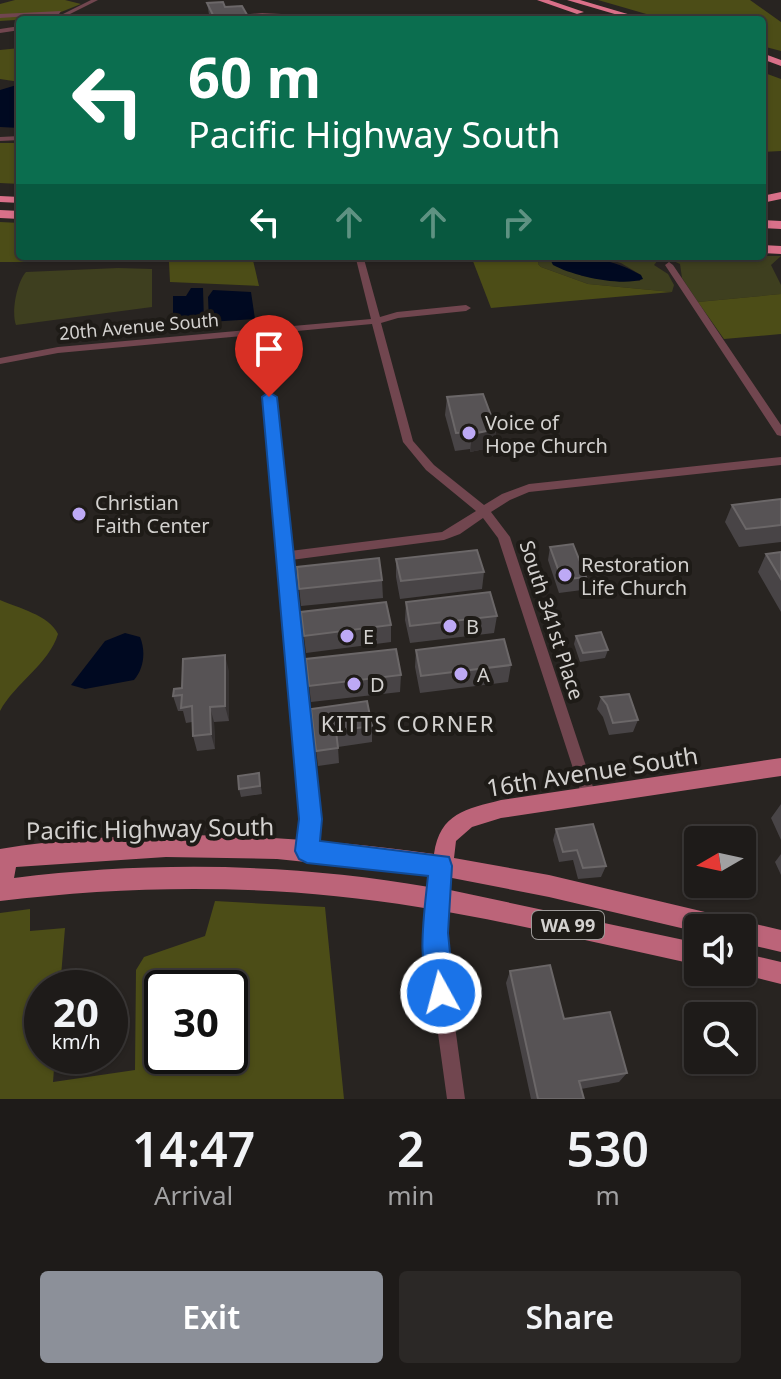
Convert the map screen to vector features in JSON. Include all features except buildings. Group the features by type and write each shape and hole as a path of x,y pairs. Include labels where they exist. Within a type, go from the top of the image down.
{"highway":[{"path":"541,0 595,16"},
{"path":"561,0 619,16"},
{"path":"571,0 629,16"},
{"path":"585,0 640,16"}],"main road":[{"name":"16th Avenue South","path":"438,899 440,866 449,834 466,819 522,805 781,767"},
{"name":"Pacific Highway South","path":"2,864 186,848 307,851 440,866 684,918"},
{"name":"WA 99","path":"0,890 129,880 328,886 438,899 684,951"},
{"path":"756,935 781,941"},
{"path":"756,967 781,973"}],"street":[{"path":"67,16 95,0"},
{"path":"0,16 59,12"},
{"path":"246,16 285,16"},
{"name":"South 341st Place","path":"360,260 408,442 418,456 483,512 506,541 589,796"},
{"path":"669,265 781,433"},
{"name":"20th Avenue South","path":"0,361 58,350 377,321 391,315 466,308"},
{"path":"269,397 310,819 307,851"},
{"path":"286,556 439,537 464,527 508,493 529,488 781,461"},
{"path":"438,899 437,960 456,1099"}],"green space":[{"path":"766,256 781,256 771,265 781,285 781,294 698,302 682,278 680,264 671,260 766,260"},
{"path":"538,260 557,260 582,276 640,281 641,275 609,260 658,260 654,265 668,274 674,285 672,292 588,284 538,264"},
{"path":"152,269 152,307 16,325 16,297 26,272"}],"shaded area":[{"path":"15,0 65,0 81,4 51,16 16,16 16,20 0,21 0,4"},
{"path":"598,0 750,0 781,22 781,51 766,47 766,16 653,16"},
{"path":"16,48 16,81 0,79 0,50"},
{"path":"766,73 781,79 781,151 766,152"},
{"path":"0,143 16,143 16,184 0,183"},
{"path":"0,222 16,223 16,260 253,260 259,286 170,282 169,262 0,262"},
{"path":"473,260 538,260 541,267 588,284 672,292 491,308"},
{"path":"781,294 781,334 724,339 698,302"},
{"path":"0,600 40,617 58,634 47,655 0,711"},
{"path":"215,901 325,907 344,1099 0,1099 0,913 30,909 30,931 65,928 62,970 24,970 24,1074 54,1074 53,1082 128,1074 128,1071 135,1070 136,970 144,957 205,936"}],"water":[{"path":"16,85 16,128 0,127 0,90"},
{"path":"600,260 630,270 643,279 623,282 585,276 562,269 551,261"},
{"path":"191,288 203,288 204,322 173,326 173,296 186,296"},
{"path":"213,290 251,292 255,319 209,322 208,297"},
{"path":"125,633 140,637 143,648 142,665 134,680 85,689 71,685 105,641"}],"place":[{"name":"Voice of Hope Church","path":"469,433"},
{"name":"Christian Faith Center","path":"79,514"},
{"name":"Restoration Life Church","path":"565,575"},
{"name":"B","path":"450,626"},
{"name":"E","path":"347,636"},
{"name":"A","path":"461,674"},
{"name":"D","path":"354,684"}],"district":[{"name":"KITTS CORNER","path":"408,723"}],"route":[{"path":"269,397 310,819 307,851 440,866 435,933 441,993"}]}
